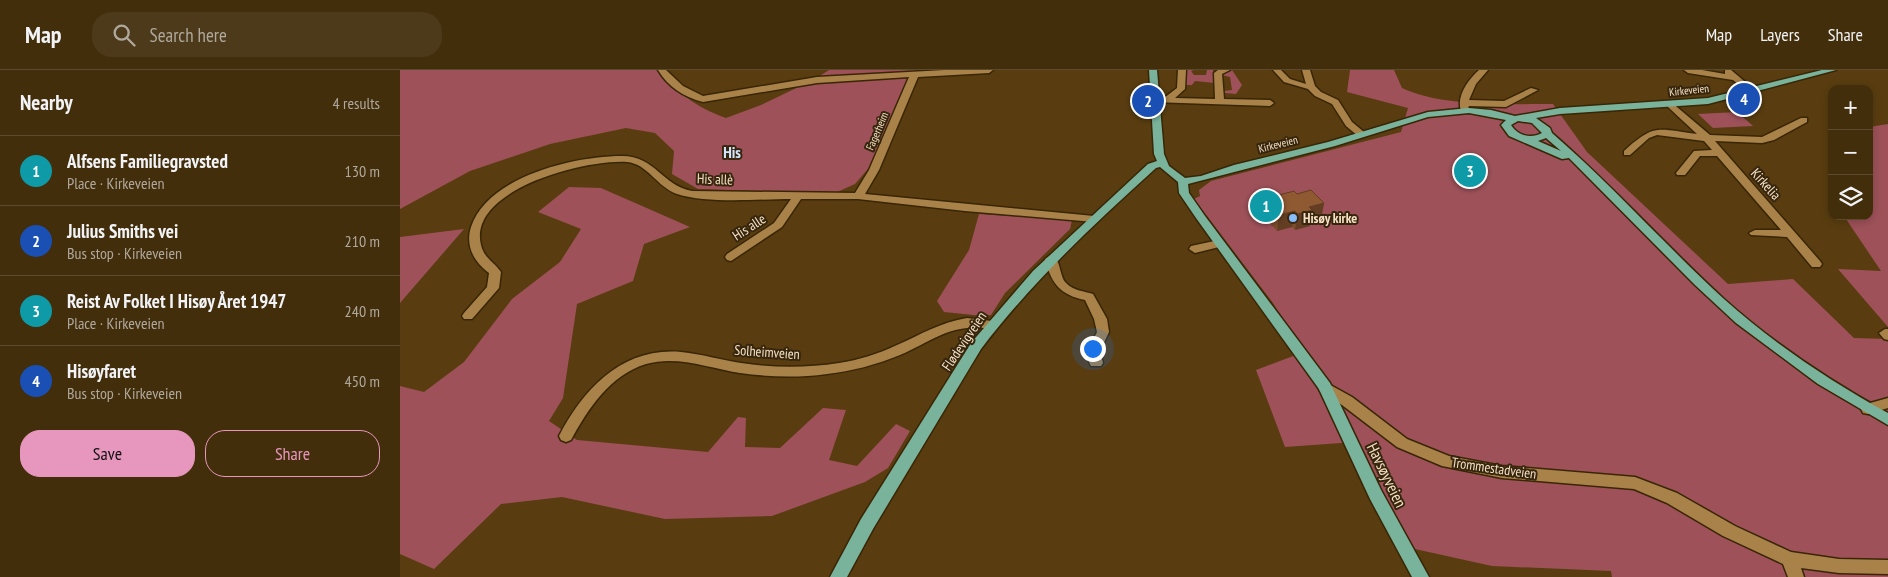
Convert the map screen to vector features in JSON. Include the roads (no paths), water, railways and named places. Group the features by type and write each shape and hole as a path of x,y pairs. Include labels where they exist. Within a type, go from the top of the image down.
{"main road":[{"path":"1153,70 1159,154 1162,163 1179,178"},
{"name":"Kirkeveien","path":"1179,178 1210,177 1230,169 1361,134 1421,114 1464,107 1519,119 1575,110 1708,100 1752,91 1832,70"},
{"name":"Kirkeveien","path":"1464,107 1507,127 1512,133 1523,137"},
{"name":"Kirkeveien","path":"1547,132 1550,124 1575,110"},
{"path":"1507,127 1508,122 1519,119 1536,121 1695,278 1750,327 1810,373 1888,420"},
{"path":"1523,137 1540,138 1547,132"},
{"path":"1523,137 1562,155 1597,180"},
{"name":"Flødevigveien","path":"838,577 872,515 976,346 992,325 1051,258 1152,166 1162,163"},
{"name":"Trommestadveien","path":"1179,178 1184,193 1219,244 1325,387"},
{"name":"Havsøyveien","path":"1325,387 1371,488 1420,577"}],"street":[{"path":"662,70 683,89 696,98 703,99 817,80 989,70"},
{"path":"817,80 840,70"},
{"path":"1167,100 1181,89 1182,70"},
{"path":"1220,102 1218,72 1226,70"},
{"path":"1277,70 1280,76 1289,82 1311,87"},
{"path":"1306,70 1311,87 1318,94 1335,102 1349,124 1361,134"},
{"path":"1484,70 1472,83 1464,96 1464,107 1506,104 1534,90"},
{"path":"1688,70 1733,78"},
{"path":"1726,70 1733,78 1752,91"},
{"name":"Fagerheim","path":"858,196 869,178 915,74"},
{"path":"1155,100 1270,103"},
{"name":"Kirkelia","path":"1670,104 1707,138 1816,264"},
{"path":"1627,154 1646,136 1656,132 1707,138 1762,140 1771,138 1804,120"},
{"path":"1681,173 1697,154 1721,154"},
{"name":"His allè","path":"468,316 493,288 495,272 484,264 473,245 475,226 484,210 509,188 538,175 576,164 621,158 640,160 669,186 689,194 858,196 965,208 1094,219"},
{"path":"869,178 893,199"},
{"name":"His alle","path":"731,257 778,225 798,196"},
{"path":"1755,233 1791,234"},
{"path":"1195,250 1219,244"},
{"path":"1051,258 1060,285 1073,294 1089,297 1103,326 1102,334 1093,348 1092,355 1096,363"},
{"name":"Solheimveien","path":"566,436 595,392 612,376 646,359 671,356 742,368 823,370 860,364 885,355 949,325 976,320 992,325"},
{"name":"Trommestadveien","path":"1325,387 1347,401 1402,443 1447,462 1502,472 1635,483 1672,498 1729,531 1789,559 1839,566 1888,567"},
{"path":"1868,409 1876,405 1888,403"},
{"path":"1789,559 1796,577"}],"place":[{"name":"Hisøyfaret","path":"1744,99"},
{"name":"Julius Smiths vei","path":"1148,101"},
{"name":"Reist Av Folket I Hisøy Året 1947","path":"1470,171"},
{"name":"Alfsens Familiegravsted","path":"1266,206"},
{"name":"Hisøy kirke","path":"1293,218"}],"district":[{"name":"His","path":"732,152"}]}
